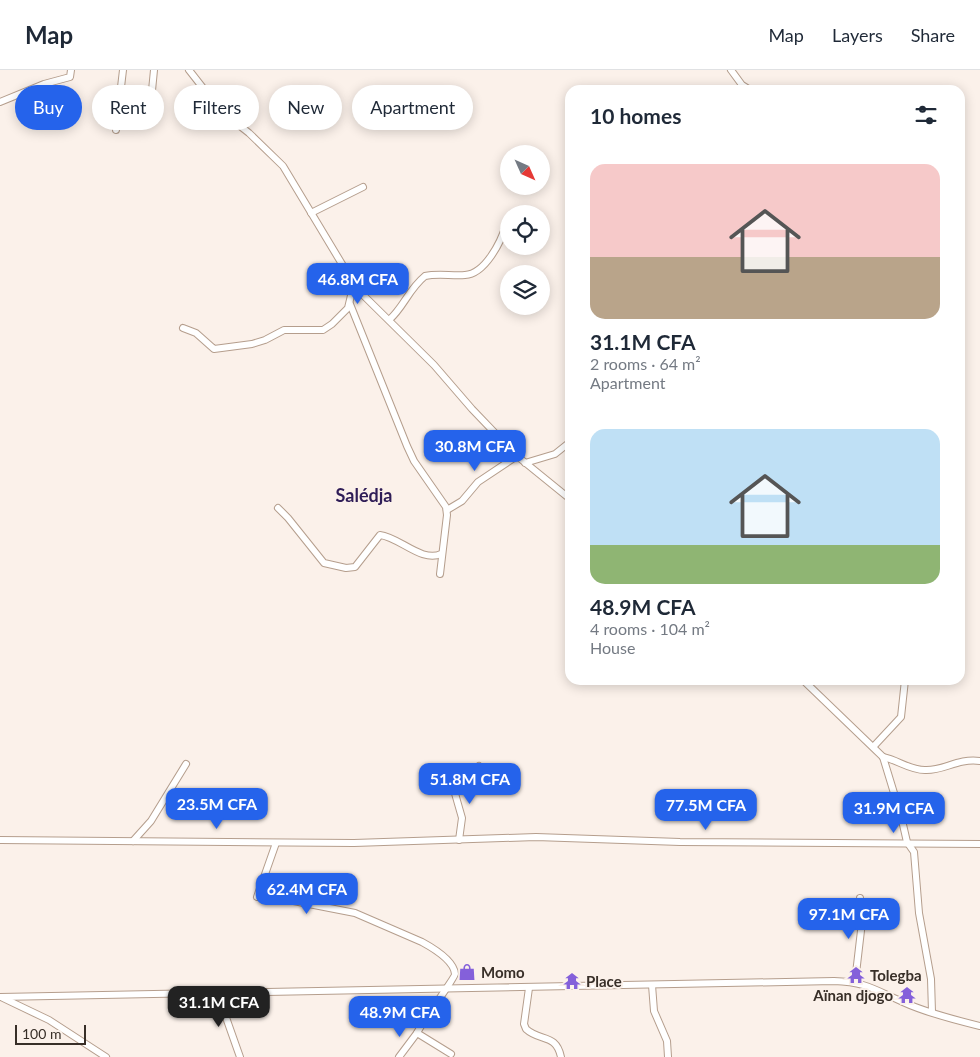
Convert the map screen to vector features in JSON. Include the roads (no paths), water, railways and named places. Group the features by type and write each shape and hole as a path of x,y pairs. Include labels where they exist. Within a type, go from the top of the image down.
{"street":[{"path":"0,102 44,84 70,77 71,70"},
{"path":"121,85 123,70"},
{"path":"153,85 154,70"},
{"path":"189,70 221,111 249,133 282,166 354,283 434,365 517,456 565,495"},
{"path":"731,70 742,85"},
{"path":"311,212 363,187"},
{"path":"389,320 399,311 409,291 425,276 466,276 477,272 500,243"},
{"path":"183,328 196,333 214,349 252,344 265,340 284,330 323,330 332,324 350,304 354,283"},
{"path":"350,304 388,402 411,454 447,510 440,574"},
{"path":"524,463 554,454 565,446"},
{"path":"447,510 462,501 478,482 517,456"},
{"path":"278,508 311,544 324,563 338,567 354,567 380,535 426,555 436,556 441,554"},
{"path":"808,685 874,746 883,757 894,791 906,842 914,852 919,913 932,979 932,1012"},
{"path":"874,746 901,716 904,685"},
{"path":"883,757 908,768 928,771 962,760 980,761"},
{"path":"133,841 151,821 186,764"},
{"path":"458,840 462,818 454,790 479,766"},
{"path":"0,840 362,843 556,838 680,842 906,842 980,844"},
{"path":"276,843 257,897 273,897 355,913 422,942 432,948 452,966 455,979 433,1005 418,1033 399,1057"},
{"path":"855,982 862,922 860,898"},
{"path":"0,997 448,987 529,988 855,982 870,986 903,1002 980,1026"},
{"path":"652,985 654,1011 667,1042 668,1057"},
{"path":"529,988 524,1024 526,1030 552,1040 557,1045 561,1057"},
{"path":"216,992 240,1057"},
{"path":"0,997 49,1020 106,1057"},
{"path":"418,1033 451,1054"}],"place":[{"name":"Momo","path":"467,972"},
{"name":"Tolegba","path":"856,975"},
{"name":"Place","path":"572,981"},
{"name":"Aïnan djogo","path":"907,995"}],"district":[{"name":"Salédja","path":"364,495"}]}
